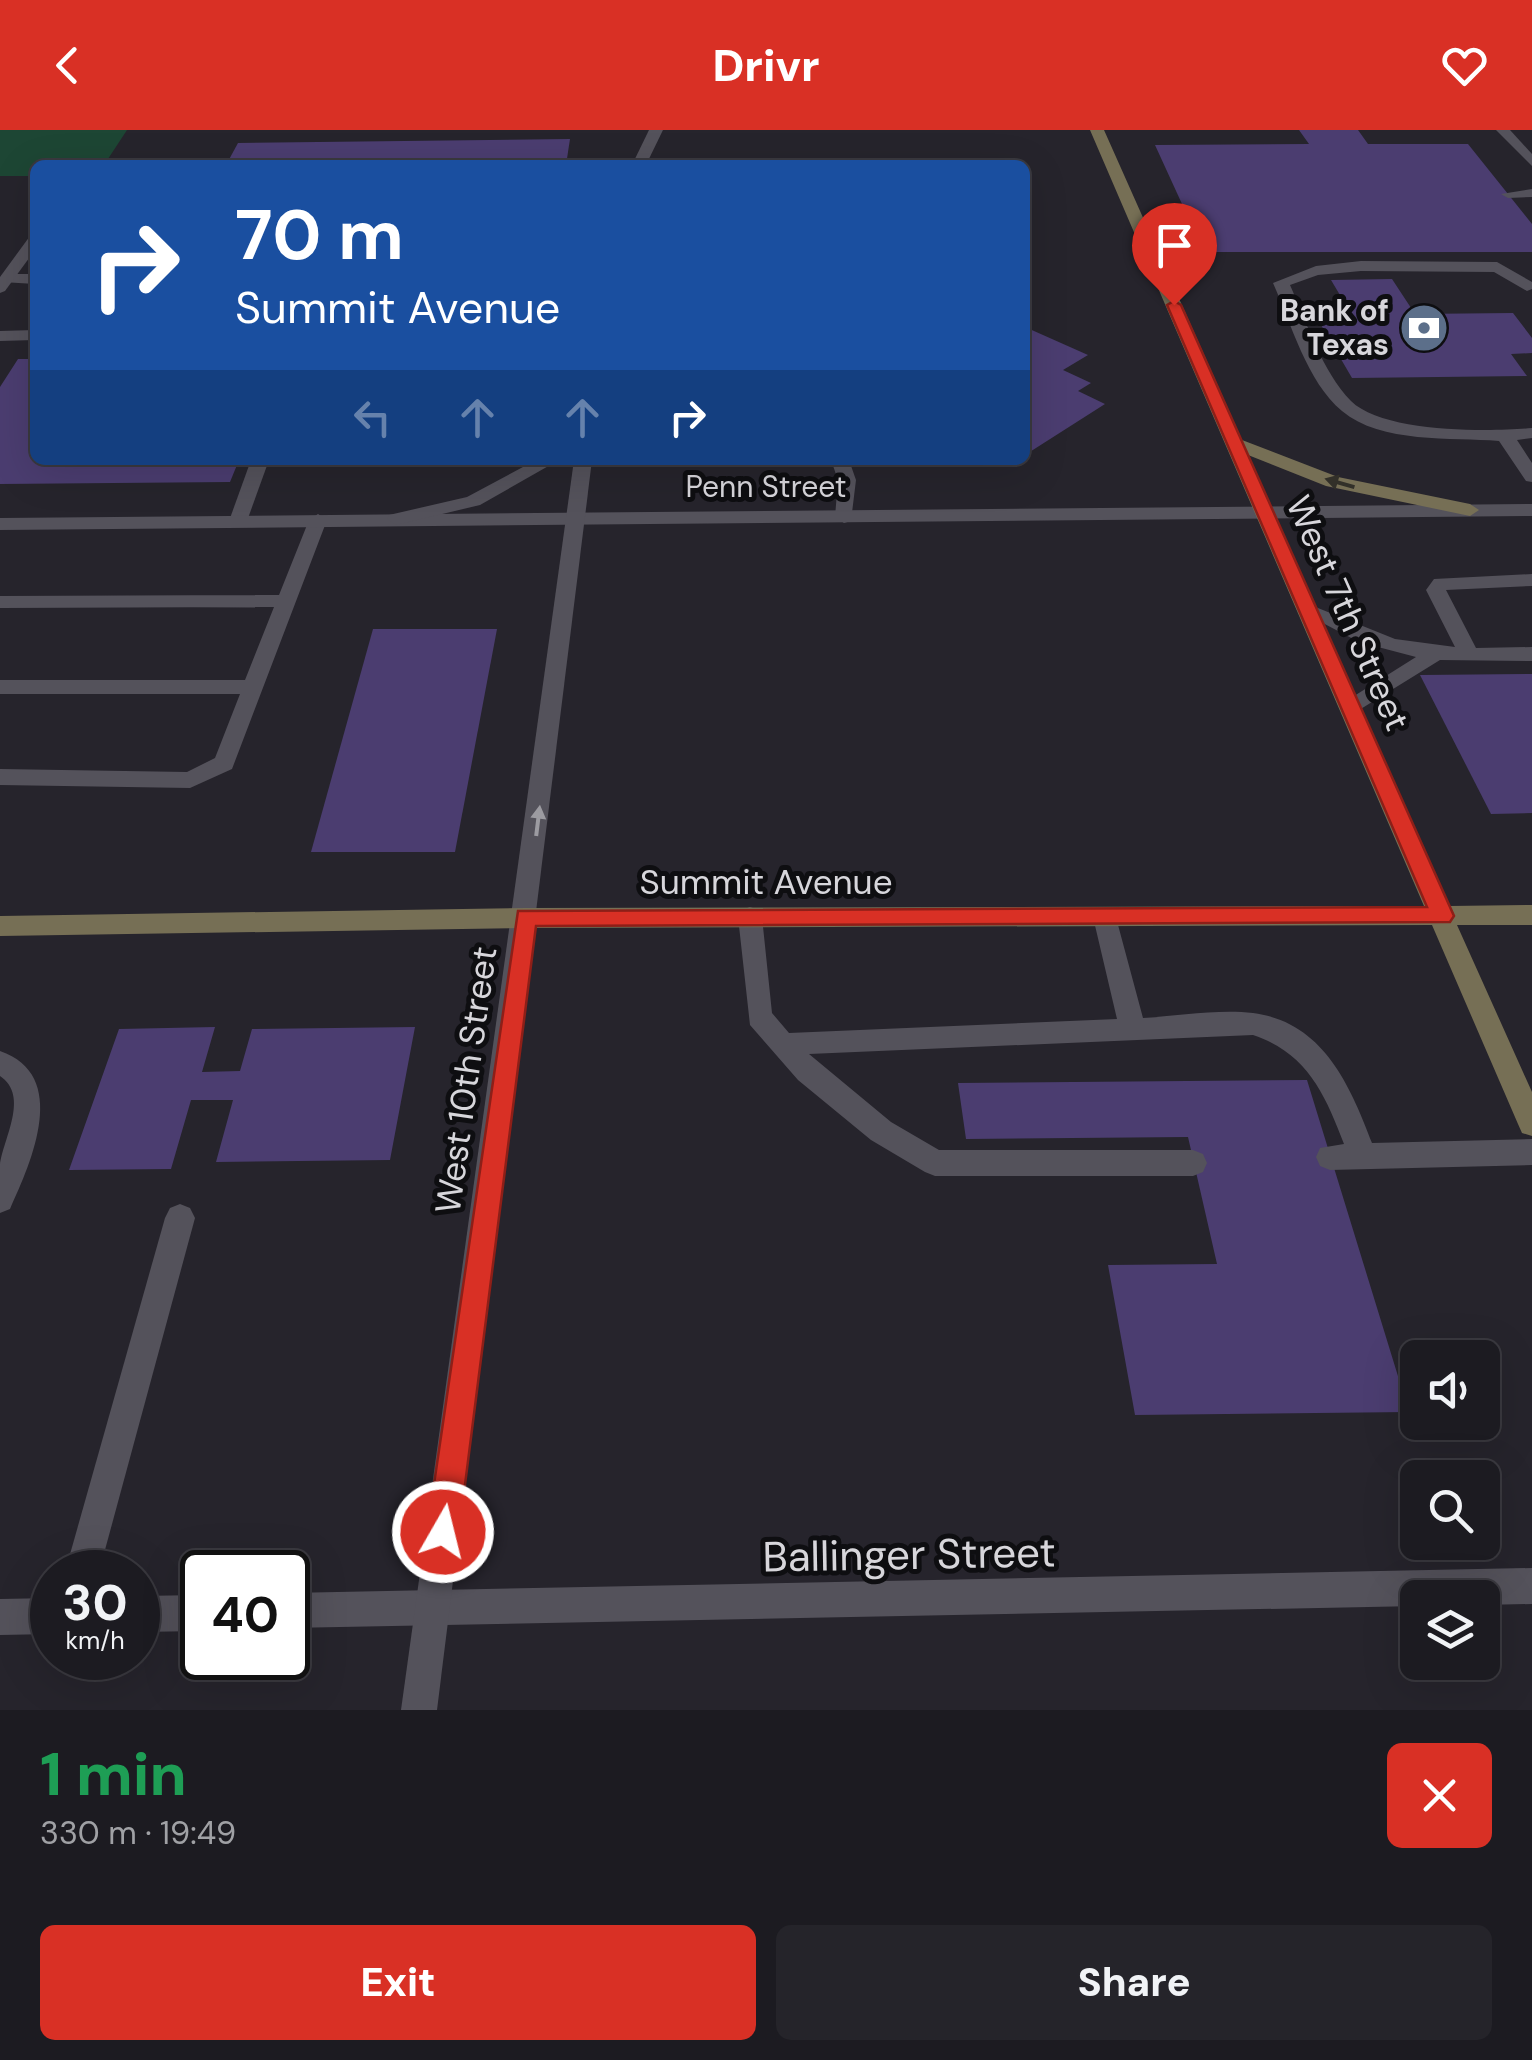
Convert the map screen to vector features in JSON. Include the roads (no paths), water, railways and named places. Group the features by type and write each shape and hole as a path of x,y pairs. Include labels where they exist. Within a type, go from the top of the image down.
{"main road":[{"name":"West 7th Street","path":"1097,130 1532,1124"},
{"path":"1236,444 1333,482 1470,510"},
{"name":"Summit Avenue","path":"0,926 526,918 1532,915"}],"street":[{"path":"641,160 656,130"},
{"path":"1504,130 1532,162"},
{"path":"1508,194 1532,194"},
{"path":"3,284 30,246"},
{"path":"1530,288 1497,266 1361,266 1316,272 1282,283 1309,347 1350,410 1386,423 1505,436 1532,433"},
{"path":"3,284 30,280"},
{"path":"0,336 30,335"},
{"path":"1505,436 1532,477"},
{"path":"238,521 258,465"},
{"path":"396,519 473,501 541,465"},
{"name":"West 10th Street","path":"419,1710 526,918 582,465"},
{"path":"842,465 847,480 844,517"},
{"name":"Penn Street","path":"0,524 1532,510"},
{"path":"0,777 190,780 224,763 318,520"},
{"path":"1469,656 1436,590 1442,583 1532,580"},
{"path":"0,602 286,601"},
{"path":"1308,610 1374,642 1432,656 1532,654"},
{"path":"1351,708 1432,656"},
{"path":"0,687 253,687"},
{"path":"1105,917 1134,1029"},
{"path":"750,918 759,1017 808,1072 881,1132 935,1163 1193,1163"},
{"path":"783,1044 1252,1024 1287,1033 1330,1074 1363,1156"},
{"path":"0,1062 20,1077 29,1097 25,1128 0,1200"},
{"path":"1330,1157 1532,1152"},
{"path":"88,1550 180,1218"},
{"name":"Ballinger Street","path":"310,1612 1532,1586"},
{"path":"0,1617 30,1616"}],"place":[{"name":"Bank of Texas","path":"1424,328"}]}
